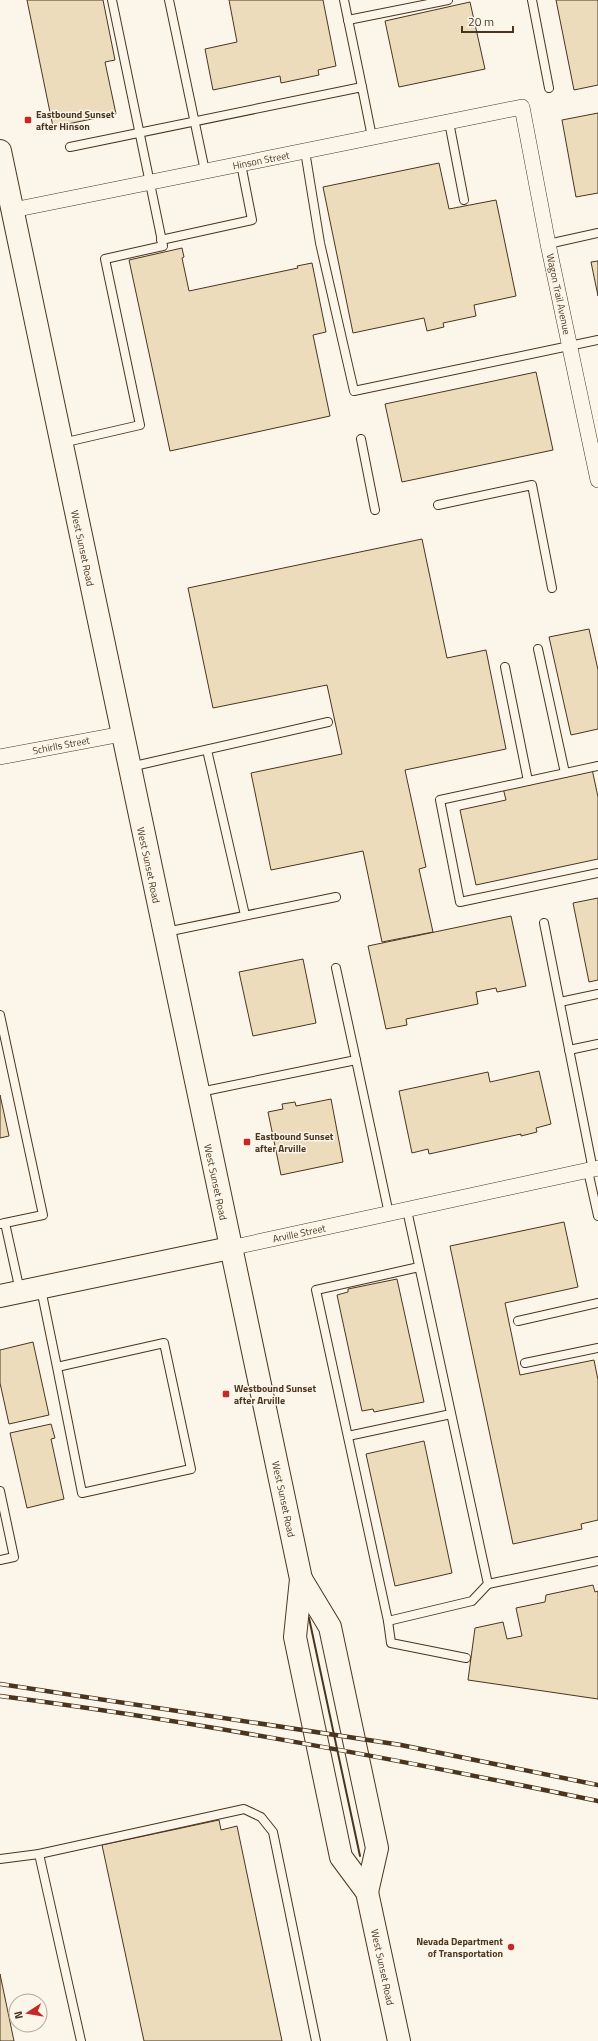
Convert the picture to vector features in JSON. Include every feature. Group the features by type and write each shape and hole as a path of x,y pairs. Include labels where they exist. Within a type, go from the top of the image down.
{"main road":[{"name":"West Sunset Road","path":"0,151 6,211 61,443 301,1579 295,1637 341,1857 367,1892 399,2041"},
{"name":"Arville Street","path":"20,1292 230,1248"},
{"name":"West Sunset Road","path":"301,1579 330,1627 377,1848 367,1892"}],"street":[{"name":"Hinson Street","path":"6,211 522,107"},
{"name":"Wagon Trail Avenue","path":"522,107 548,244 598,480"},
{"name":"Schirlls Street","path":"0,757 122,734"},
{"name":"Arville Street","path":"230,1248 593,1170"}],"lane":[{"path":"61,443 140,425 105,259 163,246 112,0"},
{"path":"169,0 205,171"},
{"path":"344,0 372,137"},
{"path":"348,20 448,0"},
{"path":"532,0 549,88"},
{"path":"70,147 362,87"},
{"path":"449,122 464,200"},
{"path":"305,151 320,243 354,391 598,340"},
{"path":"162,240 252,220 240,164"},
{"path":"548,244 598,233"},
{"path":"361,439 376,510"},
{"path":"438,505 532,485 552,588"},
{"path":"538,649 565,773"},
{"path":"506,667 528,781"},
{"path":"129,767 328,722"},
{"path":"207,750 245,915"},
{"path":"598,766 440,800 460,902 598,873"},
{"path":"164,932 336,897"},
{"path":"544,923 593,1170 598,1216"},
{"path":"336,968 390,1214"},
{"path":"560,1002 598,994"},
{"path":"0,1015 43,1215 3,1224 20,1292 57,1367 82,1493 191,1469 164,1343 57,1367"},
{"path":"569,1050 598,1044"},
{"path":"197,1092 356,1060"},
{"path":"407,1210 488,1584"},
{"path":"419,1267 316,1290 388,1620 391,1643 466,1658"},
{"path":"518,1321 598,1304"},
{"path":"525,1363 598,1348"},
{"path":"348,1436 451,1414"},
{"path":"0,1491 14,1557 0,1560"},
{"path":"388,1620 472,1601 488,1584 598,1561"},
{"path":"0,1859 39,1854 244,1809 261,1818 272,1832 316,2041"},
{"path":"39,1854 81,2041"}],"building":[{"path":"27,0 103,0 115,60 105,62 116,114 53,127"},
{"path":"229,0 323,0 336,66 318,70 319,75 281,83 280,76 213,90 205,49 237,42"},
{"path":"556,0 598,0 598,85 574,90"},
{"path":"470,2 485,69 399,87 385,21"},
{"path":"598,113 598,193 576,197 562,120"},
{"path":"439,163 449,209 496,200 516,296 474,305 476,316 443,323 444,327 427,331 424,318 353,333 323,187"},
{"path":"182,248 184,257 182,258 189,291 298,268 297,266 312,263 326,332 313,335 330,416 170,451 129,260"},
{"path":"598,261 598,296 591,262"},
{"path":"536,372 553,450 402,482 385,404"},
{"path":"422,539 447,658 486,650 506,749 405,770 426,867 419,869 433,932 382,942 363,851 271,870 251,773 342,754 327,685 213,708 188,588"},
{"path":"589,629 598,670 598,729 571,735 549,637"},
{"path":"592,769 598,797 598,859 476,885 460,810 506,800 503,788"},
{"path":"598,898 598,980 589,982 573,903"},
{"path":"511,916 526,986 497,992 496,988 476,992 478,1004 406,1019 407,1025 386,1029 368,946"},
{"path":"303,959 316,1023 253,1036 239,972"},
{"path":"539,1071 551,1124 536,1128 537,1132 521,1136 521,1134 429,1154 428,1149 412,1153 399,1091 488,1072 490,1082"},
{"path":"0,1095 9,1136 0,1138"},
{"path":"331,1099 343,1162 281,1175 268,1112 283,1109 282,1104 295,1102 296,1106"},
{"path":"564,1222 578,1287 505,1303 520,1375 594,1360 598,1380 598,1520 581,1524 582,1529 513,1544 450,1246"},
{"path":"397,1279 424,1402 374,1412 373,1409 362,1411 337,1295 348,1292 348,1289"},
{"path":"33,1342 49,1415 9,1424 0,1383 0,1350"},
{"path":"51,1424 55,1438 51,1439 64,1499 27,1508 10,1433"},
{"path":"424,1441 452,1573 395,1586 366,1454"},
{"path":"593,1585 595,1592 598,1591 598,1699 468,1680 475,1628 503,1622 507,1639 522,1636 516,1608 545,1602 546,1595"},
{"path":"219,1820 221,1830 237,1826 282,2041 144,2041 102,1845"},
{"path":"0,1974 8,2012 8,2033 12,2033 14,2041 0,2041"}],"railway":[{"path":"0,1684 401,1745 598,1785"},
{"path":"0,1696 75,1706 300,1743 598,1801"}],"wall":[{"path":"309,1618 360,1856"}],"place":[{"name":"Eastbound Sunset after Hinson","path":"28,120"},
{"name":"Eastbound Sunset after Arville","path":"247,1142"},
{"name":"Westbound Sunset after Arville","path":"226,1394"},
{"name":"Nevada Department of Transportation","path":"511,1947"}]}
